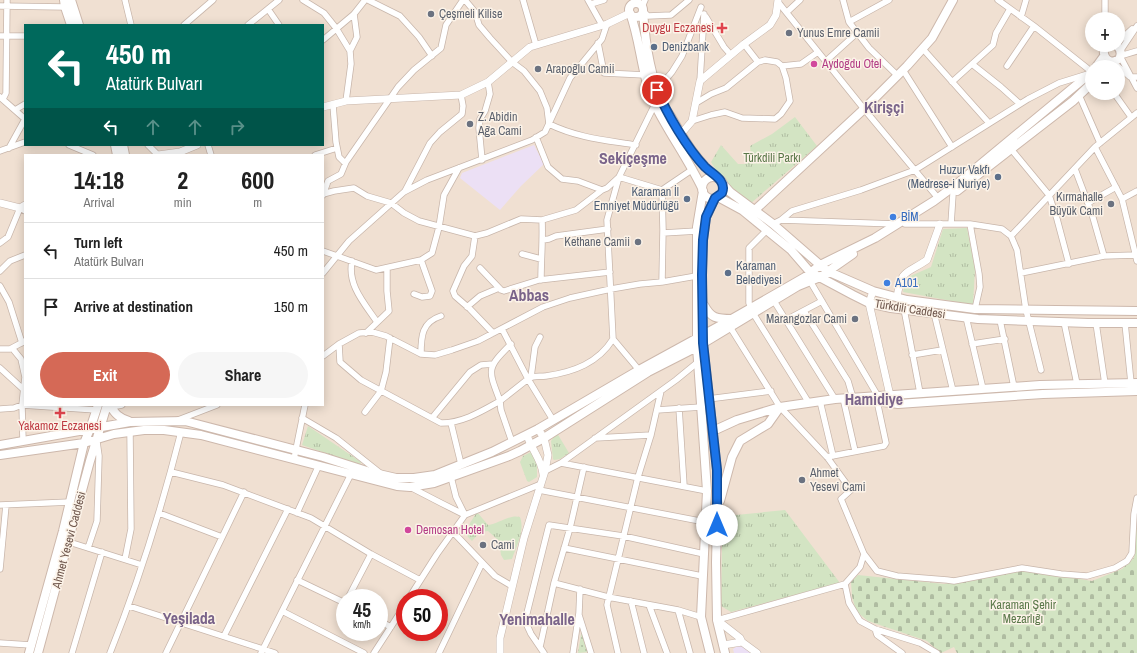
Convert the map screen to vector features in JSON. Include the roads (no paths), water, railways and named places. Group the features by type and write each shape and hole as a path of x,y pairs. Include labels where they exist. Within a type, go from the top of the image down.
{"main road":[{"path":"71,0 79,24"},
{"path":"628,0 629,11 635,28 645,75 655,104 693,169 706,196 716,198"},
{"path":"755,210 864,109 923,49 932,38 953,0"},
{"path":"64,4 71,24"},
{"path":"629,11 632,16 637,17 641,15 642,4"},
{"name":"Türkdili Caddesi","path":"642,4 651,67 657,90 664,106 692,152 730,192 755,210 777,222 827,271 873,291 908,300 975,309 1137,312"},
{"path":"1107,55 1116,61 1119,52"},
{"path":"752,310 774,300 798,286 820,277 849,256 881,240 938,198 1085,78"},
{"path":"0,455 84,443 114,434 144,430 164,430 201,435 398,486 410,487 434,483 509,456 544,438 648,372 752,310 820,265 861,246 944,201 1085,90"},
{"path":"724,649 717,620 717,470 700,341 697,231 702,189 704,181 710,177 720,181 723,190 716,198 706,217 699,276 702,303 700,341 698,362 707,491 701,617 709,650 718,647 724,649"},
{"name":"Türkdili Caddesi","path":"716,198 742,210 791,250 810,272 870,303 934,313 1000,320 1137,323"},
{"path":"702,303 709,314 731,323"},
{"path":"0,445 130,422 185,421 295,449 396,478 414,478 435,475 492,452 527,435 639,370 700,341"},
{"path":"883,401 889,395 1014,387 1134,383"},
{"path":"713,431 737,420 780,407 839,399 853,398 898,404 1043,394 1137,391"},
{"path":"109,406 121,419 130,422"},
{"name":"Ahmet Yesevi Caddesi","path":"38,653 96,439 109,406"},
{"path":"717,525 721,495 732,457 740,440 768,424 780,407"},
{"name":"Ahmet Yesevi Caddesi","path":"30,649 70,502 84,443 97,408"},
{"path":"701,617 717,620"}],"street":[{"path":"125,0 131,24"},
{"path":"186,24 213,0"},
{"path":"249,24 279,0"},
{"path":"303,0 324,13 336,28 350,51 351,64 346,101"},
{"path":"324,39 354,14 365,0"},
{"path":"368,0 400,16 419,37 432,56"},
{"path":"324,192 328,181 341,174 345,163 398,87 414,70 441,48 446,25 464,0 475,12 479,25 512,62 524,71 540,91 547,108 549,124"},
{"path":"523,0 536,45"},
{"path":"324,272 348,241 404,192 427,180 482,160 545,132 570,78 602,39 604,24 590,2 604,0"},
{"path":"642,4 648,16 671,15 689,0"},
{"path":"698,0 704,14 724,47 731,55"},
{"path":"787,12 800,0"},
{"path":"843,0 849,22 857,33 869,48 900,73 952,147"},
{"path":"849,22 889,0"},
{"path":"998,0 1085,66"},
{"path":"1021,17 1026,0"},
{"path":"1104,0 1105,12"},
{"path":"778,1 864,109 938,198"},
{"path":"700,81 744,44 770,25 776,16 778,1"},
{"path":"0,6 7,3 64,4"},
{"path":"7,3 6,93 2,98 24,118"},
{"path":"657,90 672,72 682,56 701,7"},
{"path":"268,9 278,24"},
{"path":"952,82 993,45 996,33 1010,9"},
{"path":"324,107 346,101 462,95 488,82 530,47 604,24 629,11"},
{"path":"350,51 357,37 354,14"},
{"path":"681,134 692,121 696,103 700,81 704,14"},
{"path":"1006,66 1034,26"},
{"path":"1125,36 1137,26"},
{"path":"1125,43 1137,26"},
{"path":"826,61 857,33"},
{"path":"0,36 24,36"},
{"path":"598,43 604,72 645,75"},
{"path":"744,44 758,62"},
{"path":"923,49 989,123"},
{"path":"1125,51 1137,51"},
{"path":"782,66 801,64 818,52"},
{"path":"1119,52 1130,77 1137,88"},
{"path":"1107,55 1130,77 1137,77"},
{"path":"692,121 711,114 725,112 742,118 775,119 781,114 790,101 786,78 782,66 777,62 765,60 758,62 726,88 711,94 696,103"},
{"path":"972,64 1001,86 1020,104"},
{"path":"777,222 792,211 861,190 914,170 1020,104 1058,83 1085,74"},
{"path":"482,160 479,128 480,119 485,111 490,94 488,82"},
{"path":"404,192 430,143 440,132 462,114 462,95"},
{"path":"1079,96 1097,145 1122,199 1137,261"},
{"path":"1119,100 1131,117"},
{"path":"333,104 337,148 339,157 345,163"},
{"path":"639,370 613,339 607,220 619,177 655,104"},
{"path":"14,110 24,105"},
{"path":"1011,236 1097,145 1137,113"},
{"path":"9,148 24,121"},
{"path":"549,124 566,132 592,139 636,145"},
{"path":"536,137 548,167 562,179 578,181 602,190"},
{"path":"0,151 24,142"},
{"path":"71,146 91,154"},
{"path":"149,146 157,154"},
{"path":"165,154 180,152 194,146"},
{"path":"318,154 337,148"},
{"path":"1011,149 1049,195 1058,219 1069,264"},
{"path":"324,251 376,270 421,260 432,253 439,227 444,195 459,168"},
{"path":"662,190 693,169"},
{"path":"1075,169 1088,203 1104,256"},
{"path":"324,195 334,191 354,188 367,196 391,203 404,213 419,221 475,236 487,233 521,219 542,220 576,210 602,190 607,188 619,177"},
{"path":"619,177 662,190"},
{"path":"1088,203 1116,187"},
{"path":"662,190 662,282"},
{"path":"1122,199 1137,191"},
{"path":"951,224 953,194"},
{"path":"0,203 23,208 8,237 0,243"},
{"path":"541,280 543,240 542,220"},
{"path":"777,222 970,224 1002,229 1011,236 1017,250 1026,310 1030,321 1041,370"},
{"path":"897,297 900,280 904,273 927,260 940,224"},
{"path":"970,224 980,287 975,309"},
{"path":"543,240 556,236 608,229"},
{"path":"767,230 748,248 749,304 808,403"},
{"path":"663,233 697,231"},
{"path":"475,236 472,256 464,266 453,291 455,296 493,333"},
{"path":"522,254 541,259"},
{"path":"0,271 10,261 24,255"},
{"path":"1021,273 1104,256 1136,255"},
{"path":"414,294 422,297 430,296 432,291 421,260"},
{"path":"352,261 350,271 354,286 377,322"},
{"path":"366,333 389,312 387,291 388,268"},
{"path":"480,268 499,288 504,291 541,280 610,272"},
{"path":"324,355 339,344 359,333 372,332 390,338 421,354 435,355 478,341 543,307 570,298 640,284 699,276"},
{"path":"810,281 883,401 886,443 884,446 826,457"},
{"path":"0,286 9,302 23,342 12,348 4,350 0,349"},
{"path":"467,307 480,296 499,288"},
{"path":"873,291 870,303 889,395 883,401"},
{"path":"774,300 839,399 855,451"},
{"path":"786,320 822,301"},
{"path":"904,309 920,393"},
{"path":"804,311 848,381 853,398"},
{"path":"934,313 953,391"},
{"path":"421,354 421,342 424,331 430,321 441,316"},
{"path":"966,317 983,389"},
{"path":"1000,320 1014,387"},
{"path":"1064,322 1078,384"},
{"path":"731,323 780,407 826,457 851,490 841,499 864,554 877,571 897,576 954,581 1022,568 1060,574 1087,576 1116,568 1131,558 1134,510 1137,498"},
{"path":"1096,323 1105,384"},
{"path":"1125,323 1134,383"},
{"path":"502,329 553,420"},
{"path":"530,378 535,346 540,337"},
{"path":"365,412 381,391 386,372 390,338"},
{"path":"339,344 340,362 361,380 441,423 451,423 478,414 500,401 530,378 556,374 585,365 601,354 613,339"},
{"path":"972,344 1004,339"},
{"path":"511,344 493,364 491,368 491,377 512,442"},
{"path":"12,348 21,359 24,372"},
{"path":"912,355 942,350"},
{"path":"414,589 466,515 542,480 561,463 661,391 698,362"},
{"path":"432,418 470,372 481,365 493,364"},
{"path":"0,368 23,388"},
{"path":"23,441 22,405 24,384"},
{"path":"618,653 607,605 608,597 638,477 651,435 661,391"},
{"path":"708,399 770,391"},
{"path":"820,401 833,456"},
{"path":"0,408 14,408 22,405"},
{"path":"46,406 97,408"},
{"path":"109,406 121,406 117,415"},
{"path":"176,421 214,406"},
{"path":"294,459 305,406"},
{"path":"657,410 701,406"},
{"path":"679,408 684,486"},
{"path":"302,418 336,438 381,474"},
{"path":"451,423 461,464"},
{"path":"500,653 500,638 512,586 548,455 544,438 538,429"},
{"path":"125,560 130,529 130,432"},
{"path":"110,653 129,606 172,472 181,432"},
{"path":"527,435 530,445 540,464 542,480"},
{"path":"595,438 651,435"},
{"path":"88,548 97,521 99,456 96,439"},
{"path":"561,463 707,491"},
{"path":"297,513 319,465"},
{"path":"540,647 554,583 570,528 584,467"},
{"path":"172,472 223,485 311,518 324,527 420,580"},
{"path":"262,651 351,474"},
{"path":"451,477 456,498 466,515"},
{"path":"542,480 577,498 705,522"},
{"path":"410,487 466,515"},
{"path":"166,653 244,492"},
{"path":"0,569 3,505 70,502"},
{"path":"224,636 288,509"},
{"path":"158,513 222,538"},
{"path":"544,653 531,634 525,621 549,525 623,536 704,554"},
{"path":"453,532 495,576 512,586"},
{"path":"68,542 142,565"},
{"path":"564,548 702,576"},
{"path":"72,653 102,552"},
{"path":"353,589 372,554"},
{"path":"717,620 845,584 860,567 864,554"},
{"path":"439,653 482,563"},
{"path":"297,580 336,599"},
{"path":"554,583 608,597 678,610 701,617"},
{"path":"845,584 846,592 854,613 860,622 875,629 920,643 937,653"},
{"path":"573,653 580,590"},
{"path":"630,601 644,653"},
{"path":"649,604 667,653"},
{"path":"129,606 224,636 262,651 275,653"},
{"path":"678,610 690,653"},
{"path":"282,611 364,653"},
{"path":"578,613 591,653"},
{"path":"374,653 396,619"},
{"path":"717,620 757,653"},
{"path":"875,629 877,635 902,653"},
{"path":"724,649 742,642"},
{"path":"0,644 30,649"}],"place":[{"name":"Çeşmeli Kilise","path":"431,14"},
{"name":"Duygu Eczanesi","path":"722,28"},
{"name":"Yunus Emre Camii","path":"789,33"},
{"name":"Denizbank","path":"654,47"},
{"name":"Aydoğdu Otel","path":"814,64"},
{"name":"Arapoğlu Camii","path":"538,69"},
{"name":"Z. Abidin Ağa Cami","path":"470,124"},
{"name":"Huzur Vakfı (Medrese-i Nuriye)","path":"998,177"},
{"name":"Karaman İl Emniyet Müdürlüğü","path":"687,199"},
{"name":"Kırmahalle Büyük Cami","path":"1111,204"},
{"name":"BİM","path":"893,217"},
{"name":"Kethane Camii","path":"638,242"},
{"name":"Karaman Belediyesi","path":"728,273"},
{"name":"A101","path":"887,283"},
{"name":"Marangozlar Cami","path":"855,319"},
{"name":"Yakamoz Eczanesi","path":"60,413"},
{"name":"Ahmet Yesevi Cami","path":"802,480"},
{"name":"Demosan Hotel","path":"408,530"},
{"name":"Cami","path":"483,545"}],"district":[{"name":"Kirişçi","path":"884,107"},
{"name":"Sekiçeşme","path":"633,158"},
{"name":"Abbas","path":"529,295"},
{"name":"Hamidiye","path":"874,399"},
{"name":"Yeşilada","path":"189,618"},
{"name":"Yenimahalle","path":"537,619"}],"park label":[{"name":"Türkdili Parkı","path":"772,158"},
{"name":"Karaman Şehir Mezarlığı","path":"1023,612"}]}
